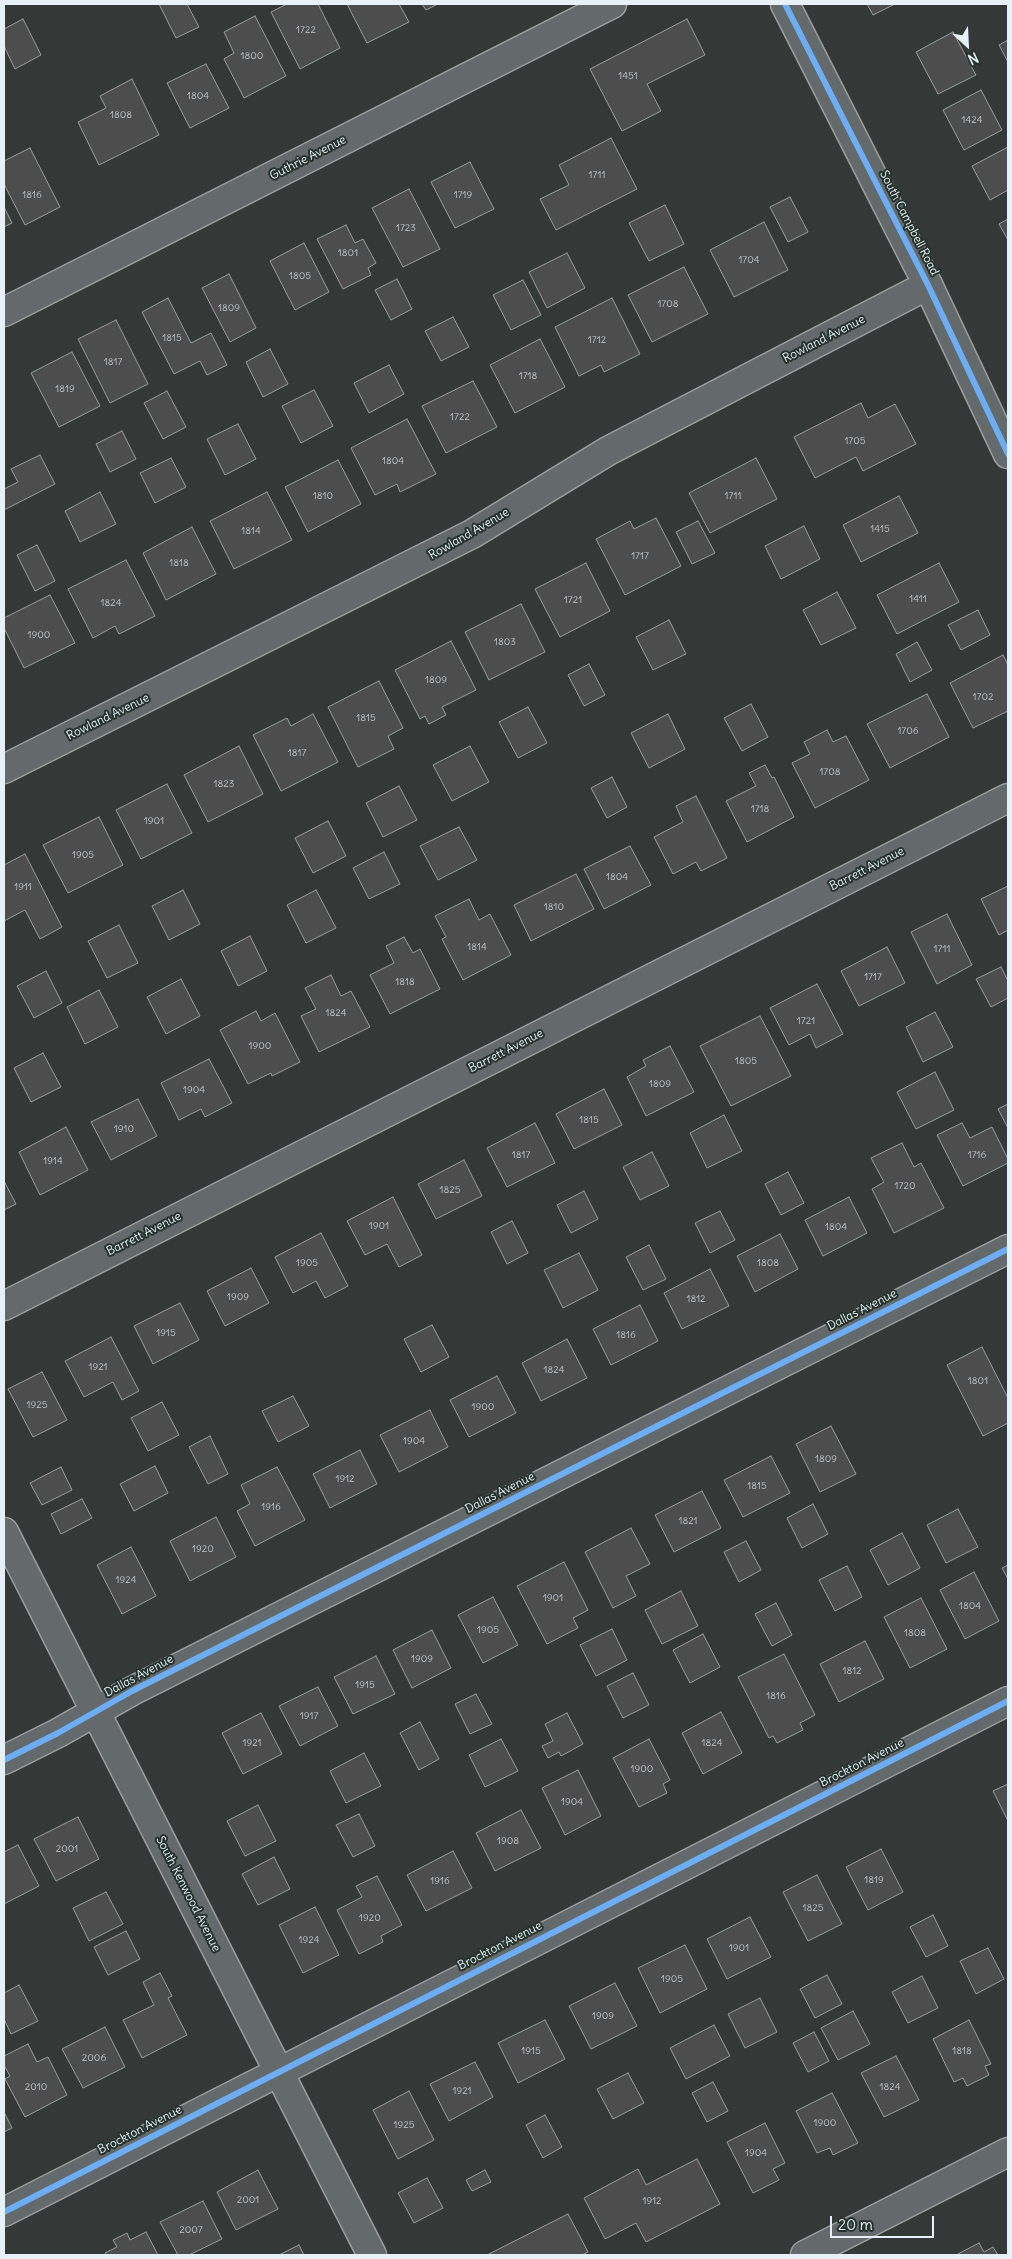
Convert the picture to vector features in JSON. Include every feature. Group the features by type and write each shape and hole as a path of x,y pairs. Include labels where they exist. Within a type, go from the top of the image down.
{"street":[{"name":"Guthrie Avenue","path":"4,312 612,4"},
{"name":"South Campbell Road","path":"785,4 928,285 1008,454"},
{"name":"Rowland Avenue","path":"4,769 472,534 608,451 928,285"},
{"name":"Barrett Avenue","path":"4,1306 1008,798"},
{"name":"Dallas Avenue","path":"4,1760 96,1711 1008,1249"},
{"name":"South Kenwood Avenue","path":"4,1532 372,2255"},
{"name":"Brockton Avenue","path":"4,2212 1008,1701"},
{"path":"805,2255 1008,2152"}],"building":[{"path":"159,4 187,4 199,27 176,38"},
{"path":"287,4 318,4 340,48 300,69 271,12"},
{"path":"347,4 399,4 409,22 367,43"},
{"path":"422,4 438,4 426,10"},
{"path":"867,4 895,4 873,15"},
{"path":"255,16 286,76 244,98 224,59 234,53 224,32"},
{"path":"23,19 41,55 15,69 4,46 4,29"},
{"path":"687,19 705,55 647,84 661,111 622,131 590,69"},
{"path":"953,32 976,75 938,94 916,52"},
{"path":"1008,40 1008,62 999,45"},
{"path":"206,64 229,108 190,128 167,83"},
{"path":"132,79 159,135 99,165 78,122 106,108 100,96"},
{"path":"981,90 1002,130 964,150 943,110"},
{"path":"611,138 637,189 556,230 540,199 569,185 559,165"},
{"path":"1008,147 1008,190 990,200 972,166"},
{"path":"30,148 60,207 25,225 4,184 4,161"},
{"path":"470,162 494,209 455,228 431,182"},
{"path":"409,189 440,249 403,267 372,208"},
{"path":"790,197 808,232 788,242 770,207"},
{"path":"665,205 684,244 649,261 629,223"},
{"path":"4,207 12,223 4,227"},
{"path":"1008,219 1008,240 999,224"},
{"path":"764,222 788,270 734,297 710,250"},
{"path":"346,225 355,243 363,239 376,263 368,268 371,275 343,289 317,239"},
{"path":"304,243 329,292 295,310 270,261"},
{"path":"567,253 585,288 547,308 529,272"},
{"path":"684,267 708,314 652,342 628,295"},
{"path":"229,274 256,328 230,342 202,288"},
{"path":"397,279 412,309 391,320 375,290"},
{"path":"523,280 541,315 511,330 493,295"},
{"path":"168,298 191,343 211,333 227,365 207,375 200,361 174,374 142,312"},
{"path":"612,298 640,354 604,372 601,365 579,376 555,327"},
{"path":"453,317 469,347 441,361 425,331"},
{"path":"116,320 148,384 110,403 78,339"},
{"path":"540,339 565,387 515,413 490,365"},
{"path":"270,349 288,384 263,397 246,362"},
{"path":"72,352 100,406 59,427 31,373"},
{"path":"389,365 404,394 369,413 354,383"},
{"path":"473,381 497,427 446,453 422,406"},
{"path":"314,390 333,426 301,443 282,406"},
{"path":"167,391 186,427 163,439 144,403"},
{"path":"861,403 868,418 895,404 916,444 863,471 856,457 815,478 794,437"},
{"path":"407,419 436,474 400,492 397,484 375,495 351,448"},
{"path":"238,424 256,459 225,475 207,439"},
{"path":"122,431 136,459 110,472 96,444"},
{"path":"40,455 55,484 4,510 4,489 18,482 11,469"},
{"path":"171,458 186,487 155,503 140,473"},
{"path":"756,458 777,499 710,533 689,493"},
{"path":"338,460 361,504 308,532 285,487"},
{"path":"100,492 116,524 80,542 65,511"},
{"path":"267,492 292,540 234,569 210,521"},
{"path":"899,496 918,533 861,562 843,525"},
{"path":"656,518 681,566 625,595 596,539 630,521 634,529"},
{"path":"698,521 715,553 692,564 676,532"},
{"path":"804,526 820,559 781,579 765,546"},
{"path":"192,527 216,574 166,600 143,553"},
{"path":"37,545 55,581 35,591 17,555"},
{"path":"126,560 155,616 119,634 115,626 93,638 68,589"},
{"path":"586,563 610,611 560,637 535,589"},
{"path":"939,563 959,602 897,634 877,595"},
{"path":"837,592 856,628 821,645 803,610"},
{"path":"50,595 75,643 24,668 4,628 4,618"},
{"path":"521,604 545,652 489,680 465,632"},
{"path":"978,610 990,635 961,650 948,625"},
{"path":"669,620 686,654 653,670 636,637"},
{"path":"451,641 476,690 442,707 446,715 429,724 425,716 420,719 395,670"},
{"path":"917,642 932,670 910,682 896,654"},
{"path":"1003,655 1008,665 1008,711 973,728 950,683"},
{"path":"589,664 605,695 584,706 568,675"},
{"path":"379,681 403,728 388,736 394,749 358,767 328,707"},
{"path":"927,694 949,737 890,768 867,724"},
{"path":"751,704 768,737 742,751 724,718"},
{"path":"528,707 547,743 518,758 499,722"},
{"path":"313,714 338,762 281,791 253,735 287,718 291,726"},
{"path":"668,714 685,749 649,768 631,733"},
{"path":"827,730 833,742 846,736 869,780 815,808 792,763 810,754 804,742"},
{"path":"239,746 263,794 208,822 184,775"},
{"path":"470,746 489,782 452,801 433,765"},
{"path":"765,765 772,778 774,777 794,817 747,842 726,801 756,786 749,773"},
{"path":"612,777 627,807 607,818 591,788"},
{"path":"167,784 192,833 141,859 116,810"},
{"path":"399,786 417,820 383,837 366,803"},
{"path":"696,796 727,858 701,871 696,862 673,874 654,837 683,822 676,806"},
{"path":"99,817 123,865 68,893 43,845"},
{"path":"328,821 346,856 313,873 295,838"},
{"path":"459,827 477,860 438,880 420,846"},
{"path":"630,846 651,885 604,909 584,869"},
{"path":"384,852 400,884 369,899 353,868"},
{"path":"25,854 62,927 40,939 25,910 4,921 4,865"},
{"path":"576,874 594,909 531,941 514,905"},
{"path":"1008,886 1008,930 999,935 981,899"},
{"path":"183,890 200,924 169,940 152,906"},
{"path":"316,890 336,928 306,943 287,905"},
{"path":"469,899 479,920 490,914 511,955 463,980 442,939 446,937 435,916"},
{"path":"947,914 972,965 937,984 911,932"},
{"path":"119,925 138,963 107,978 88,941"},
{"path":"250,936 267,971 238,986 221,951"},
{"path":"404,937 413,953 420,949 440,989 390,1014 370,975 394,963 386,946"},
{"path":"887,947 905,983 859,1006 841,971"},
{"path":"1001,967 1008,981 1008,998 991,1007 976,979"},
{"path":"46,971 62,1003 34,1018 17,986"},
{"path":"331,975 341,996 351,991 370,1027 319,1052 301,1016 316,1009 305,988"},
{"path":"181,979 200,1016 166,1034 147,997"},
{"path":"817,984 843,1034 816,1048 810,1034 789,1045 770,1008"},
{"path":"99,990 118,1027 85,1044 67,1007"},
{"path":"256,1011 261,1021 275,1013 300,1062 272,1076 271,1073 248,1084 220,1030"},
{"path":"935,1012 953,1047 923,1062 906,1027"},
{"path":"760,1016 791,1076 731,1106 700,1046"},
{"path":"670,1046 694,1092 646,1116 627,1077 646,1066 643,1060"},
{"path":"43,1053 61,1087 31,1102 14,1068"},
{"path":"209,1059 232,1103 205,1117 201,1109 179,1120 161,1083"},
{"path":"935,1072 954,1110 916,1129 897,1092"},
{"path":"604,1089 622,1125 574,1149 556,1114"},
{"path":"138,1099 157,1136 111,1160 91,1122"},
{"path":"1008,1104 1008,1128 998,1109"},
{"path":"724,1115 742,1151 707,1168 690,1133"},
{"path":"535,1123 555,1163 507,1187 487,1148"},
{"path":"962,1123 970,1138 992,1127 1008,1159 1008,1163 963,1186 937,1135"},
{"path":"66,1127 88,1170 40,1195 19,1152"},
{"path":"902,1143 914,1167 921,1163 944,1208 894,1233 872,1189 884,1182 871,1158"},
{"path":"652,1152 669,1186 640,1200 623,1167"},
{"path":"464,1160 482,1196 436,1219 418,1184"},
{"path":"788,1172 804,1203 781,1215 765,1184"},
{"path":"4,1181 16,1204 4,1210"},
{"path":"584,1191 598,1219 571,1233 557,1205"},
{"path":"393,1197 422,1255 399,1267 387,1244 365,1255 347,1221"},
{"path":"849,1197 867,1233 823,1256 805,1220"},
{"path":"720,1211 735,1240 710,1253 695,1223"},
{"path":"512,1221 528,1253 507,1264 491,1232"},
{"path":"321,1233 348,1286 325,1298 316,1281 293,1293 275,1257"},
{"path":"780,1234 798,1269 755,1292 737,1256"},
{"path":"649,1245 666,1279 643,1290 626,1257"},
{"path":"579,1253 598,1290 563,1308 544,1270"},
{"path":"251,1268 269,1303 225,1326 207,1291"},
{"path":"710,1269 729,1306 682,1329 664,1293"},
{"path":"180,1303 199,1340 153,1364 134,1326"},
{"path":"640,1305 658,1341 611,1365 593,1329"},
{"path":"432,1325 449,1357 421,1372 404,1339"},
{"path":"111,1337 139,1391 122,1400 113,1382 84,1397 65,1361"},
{"path":"567,1339 587,1378 541,1401 522,1363"},
{"path":"982,1347 1008,1398 1008,1423 983,1436 947,1365"},
{"path":"42,1372 67,1420 33,1437 8,1389"},
{"path":"497,1376 516,1413 469,1437 450,1400"},
{"path":"293,1396 309,1426 278,1442 262,1411"},
{"path":"162,1402 179,1435 148,1451 131,1418"},
{"path":"430,1410 448,1447 399,1472 380,1435"},
{"path":"831,1426 856,1474 820,1492 796,1444"},
{"path":"210,1436 228,1474 208,1484 189,1447"},
{"path":"360,1450 377,1484 330,1508 313,1474"},
{"path":"771,1456 790,1493 743,1517 724,1480"},
{"path":"155,1466 168,1493 134,1511 120,1484"},
{"path":"61,1467 72,1490 42,1505 30,1483"},
{"path":"277,1467 305,1520 255,1546 237,1511 250,1504 241,1485"},
{"path":"702,1491 721,1528 674,1552 655,1515"},
{"path":"82,1499 92,1518 61,1534 51,1514"},
{"path":"813,1504 828,1534 802,1548 787,1518"},
{"path":"958,1509 978,1547 946,1563 927,1525"},
{"path":"216,1517 236,1557 190,1581 170,1541"},
{"path":"631,1528 650,1564 626,1576 636,1596 613,1608 585,1552"},
{"path":"902,1533 920,1568 888,1585 870,1550"},
{"path":"746,1541 761,1570 739,1582 724,1552"},
{"path":"131,1547 156,1596 122,1614 97,1565"},
{"path":"564,1562 588,1610 573,1618 578,1628 547,1644 517,1586"},
{"path":"1008,1565 1008,1579 1002,1568"},
{"path":"847,1566 862,1597 835,1611 819,1580"},
{"path":"974,1572 999,1621 965,1639 940,1590"},
{"path":"681,1591 698,1626 662,1644 645,1610"},
{"path":"493,1597 518,1645 483,1663 458,1615"},
{"path":"921,1598 947,1649 910,1668 884,1617"},
{"path":"776,1603 792,1635 772,1646 755,1614"},
{"path":"612,1629 627,1660 596,1676 580,1645"},
{"path":"432,1630 451,1668 412,1688 393,1650"},
{"path":"703,1634 720,1667 690,1683 673,1650"},
{"path":"865,1641 884,1679 839,1702 820,1664"},
{"path":"784,1654 815,1715 800,1723 803,1730 777,1743 773,1736 769,1738 738,1677"},
{"path":"376,1656 395,1694 353,1714 334,1677"},
{"path":"633,1673 649,1705 623,1718 607,1686"},
{"path":"318,1687 338,1726 300,1746 279,1706"},
{"path":"476,1694 492,1724 470,1734 455,1704"},
{"path":"721,1712 742,1753 703,1774 682,1733"},
{"path":"261,1713 282,1754 243,1774 222,1733"},
{"path":"567,1713 583,1744 561,1756 559,1752 548,1758 542,1746 553,1741 545,1724"},
{"path":"420,1722 439,1759 419,1770 400,1733"},
{"path":"501,1739 518,1771 485,1787 469,1755"},
{"path":"649,1739 670,1780 663,1784 667,1793 639,1807 613,1758"},
{"path":"364,1753 381,1786 346,1803 330,1771"},
{"path":"578,1770 601,1816 565,1835 542,1788"},
{"path":"1008,1784 1008,1821 993,1791"},
{"path":"258,1805 276,1841 245,1856 227,1821"},
{"path":"521,1810 541,1848 495,1871 476,1833"},
{"path":"359,1814 375,1846 353,1857 336,1825"},
{"path":"78,1817 99,1859 56,1881 34,1839"},
{"path":"18,1845 39,1886 4,1904 4,1852"},
{"path":"881,1849 903,1892 868,1910 846,1867"},
{"path":"453,1851 472,1888 426,1911 407,1875"},
{"path":"274,1857 290,1889 258,1905 242,1874"},
{"path":"817,1875 842,1924 808,1941 783,1892"},
{"path":"377,1876 402,1925 381,1936 383,1942 359,1954 337,1910 362,1897 356,1886"},
{"path":"106,1892 123,1924 89,1941 73,1908"},
{"path":"315,1907 339,1955 303,1973 279,1925"},
{"path":"933,1915 948,1946 926,1957 910,1927"},
{"path":"750,1917 771,1957 727,1979 707,1939"},
{"path":"126,1931 140,1959 108,1975 94,1947"},
{"path":"685,1945 707,1989 660,2013 638,1968"},
{"path":"988,1948 1004,1979 976,1994 960,1961"},
{"path":"160,1973 172,1996 168,1998 187,2035 142,2058 123,2020 154,2005 143,1982"},
{"path":"827,1975 842,2004 815,2018 800,1989"},
{"path":"922,1976 938,2008 908,2023 892,1992"},
{"path":"615,1983 637,2026 591,2049 569,2006"},
{"path":"19,1985 38,2021 11,2034 4,2019 4,1993"},
{"path":"760,1998 777,2032 745,2048 728,2014"},
{"path":"853,2011 870,2044 838,2060 821,2028"},
{"path":"545,2020 565,2059 518,2083 498,2043"},
{"path":"969,2020 991,2064 985,2066 989,2075 967,2086 963,2078 954,2082 933,2039"},
{"path":"714,2025 730,2056 686,2079 670,2048"},
{"path":"105,2027 125,2067 83,2088 62,2049"},
{"path":"814,2032 829,2061 808,2072 793,2043"},
{"path":"28,2044 37,2062 48,2057 67,2095 25,2117 5,2079 10,2076 4,2065 4,2056"},
{"path":"896,2056 919,2100 884,2117 861,2073"},
{"path":"475,2062 493,2097 449,2121 430,2084"},
{"path":"628,2073 644,2103 613,2119 597,2089"},
{"path":"713,2082 728,2111 707,2122 692,2093"},
{"path":"409,2091 434,2140 398,2159 373,2110"},
{"path":"832,2093 858,2143 833,2155 830,2148 817,2153 796,2111"},
{"path":"4,2112 12,2128 4,2132"},
{"path":"545,2115 562,2147 543,2158 526,2125"},
{"path":"765,2123 785,2163 773,2169 779,2180 753,2193 727,2142"},
{"path":"697,2159 720,2204 646,2242 636,2223 605,2239 584,2198 638,2169 646,2185"},
{"path":"258,2170 278,2209 236,2230 217,2192"},
{"path":"485,2170 491,2182 472,2191 466,2180"},
{"path":"427,2178 443,2208 414,2223 398,2193"},
{"path":"203,2201 222,2239 189,2255 178,2255 160,2222"},
{"path":"568,2214 588,2252 582,2255 487,2255"},
{"path":"146,2232 158,2255 106,2255 105,2253 117,2247 113,2240 127,2233 130,2240"},
{"path":"979,2243 984,2252 993,2247 998,2255 956,2255"},
{"path":"299,2245 304,2255 279,2255"}],"cycle path":[{"path":"785,4 928,285 1008,454"},
{"path":"4,1760 58,1733 132,1691 1008,1249"},
{"path":"4,2212 1008,1701"}]}
